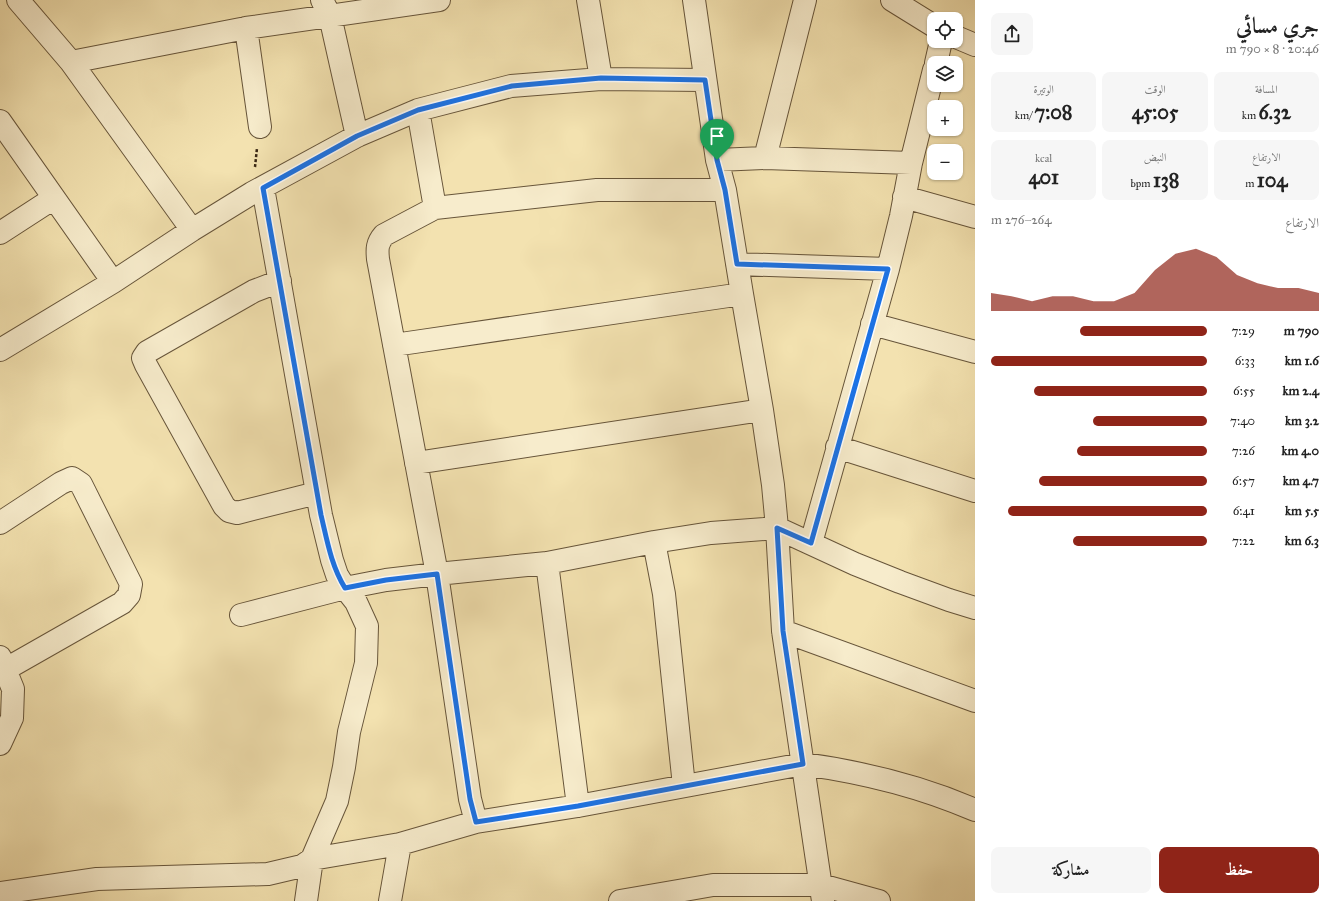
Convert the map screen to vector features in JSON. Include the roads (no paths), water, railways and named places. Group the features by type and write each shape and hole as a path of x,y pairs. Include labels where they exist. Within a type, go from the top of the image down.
{"street":[{"path":"18,0 71,62 192,230"},
{"path":"71,62 246,28 326,8 439,0"},
{"path":"588,0 601,78"},
{"path":"694,0 717,160 725,190 773,485 783,631 822,893"},
{"path":"764,158 805,0"},
{"path":"892,0 927,22"},
{"path":"326,8 357,136"},
{"path":"246,28 260,127"},
{"path":"963,40 975,45"},
{"path":"0,350 113,282 192,230 258,190 357,136 418,110 512,86 601,78 705,80"},
{"path":"811,543 888,269 911,163 929,92"},
{"path":"418,110 435,208"},
{"path":"1,124 113,282"},
{"path":"717,160 764,158 911,163"},
{"path":"258,190 280,281 317,493 332,560 337,575 356,602 367,626 366,663 349,732 337,801 312,860 306,901"},
{"path":"476,822 470,799 437,574 378,259 377,249 379,241 384,235 435,208 597,190 725,190"},
{"path":"0,233 54,198"},
{"path":"904,198 975,217"},
{"path":"737,264 888,269"},
{"path":"280,281 254,291 147,352 143,358 224,506 229,511 237,513 317,493"},
{"path":"394,345 742,294"},
{"path":"872,324 975,352"},
{"path":"416,463 762,410"},
{"path":"837,447 975,491"},
{"path":"0,523 61,483 72,478 81,484 131,584 129,595 122,604 3,663 13,688 12,718 0,744"},
{"path":"242,615 345,588 386,580 547,563 654,542 711,533 777,528 855,564 949,600 975,608"},
{"path":"654,542 664,594 684,786"},
{"path":"547,563 578,806"},
{"path":"783,631 975,701"},
{"path":"0,893 97,879 268,874 302,866 312,860 400,844 476,822 578,806 803,764 901,783 953,800 975,810"},
{"path":"390,901 400,844"},
{"path":"620,901 713,885 822,893 878,901"}]}
